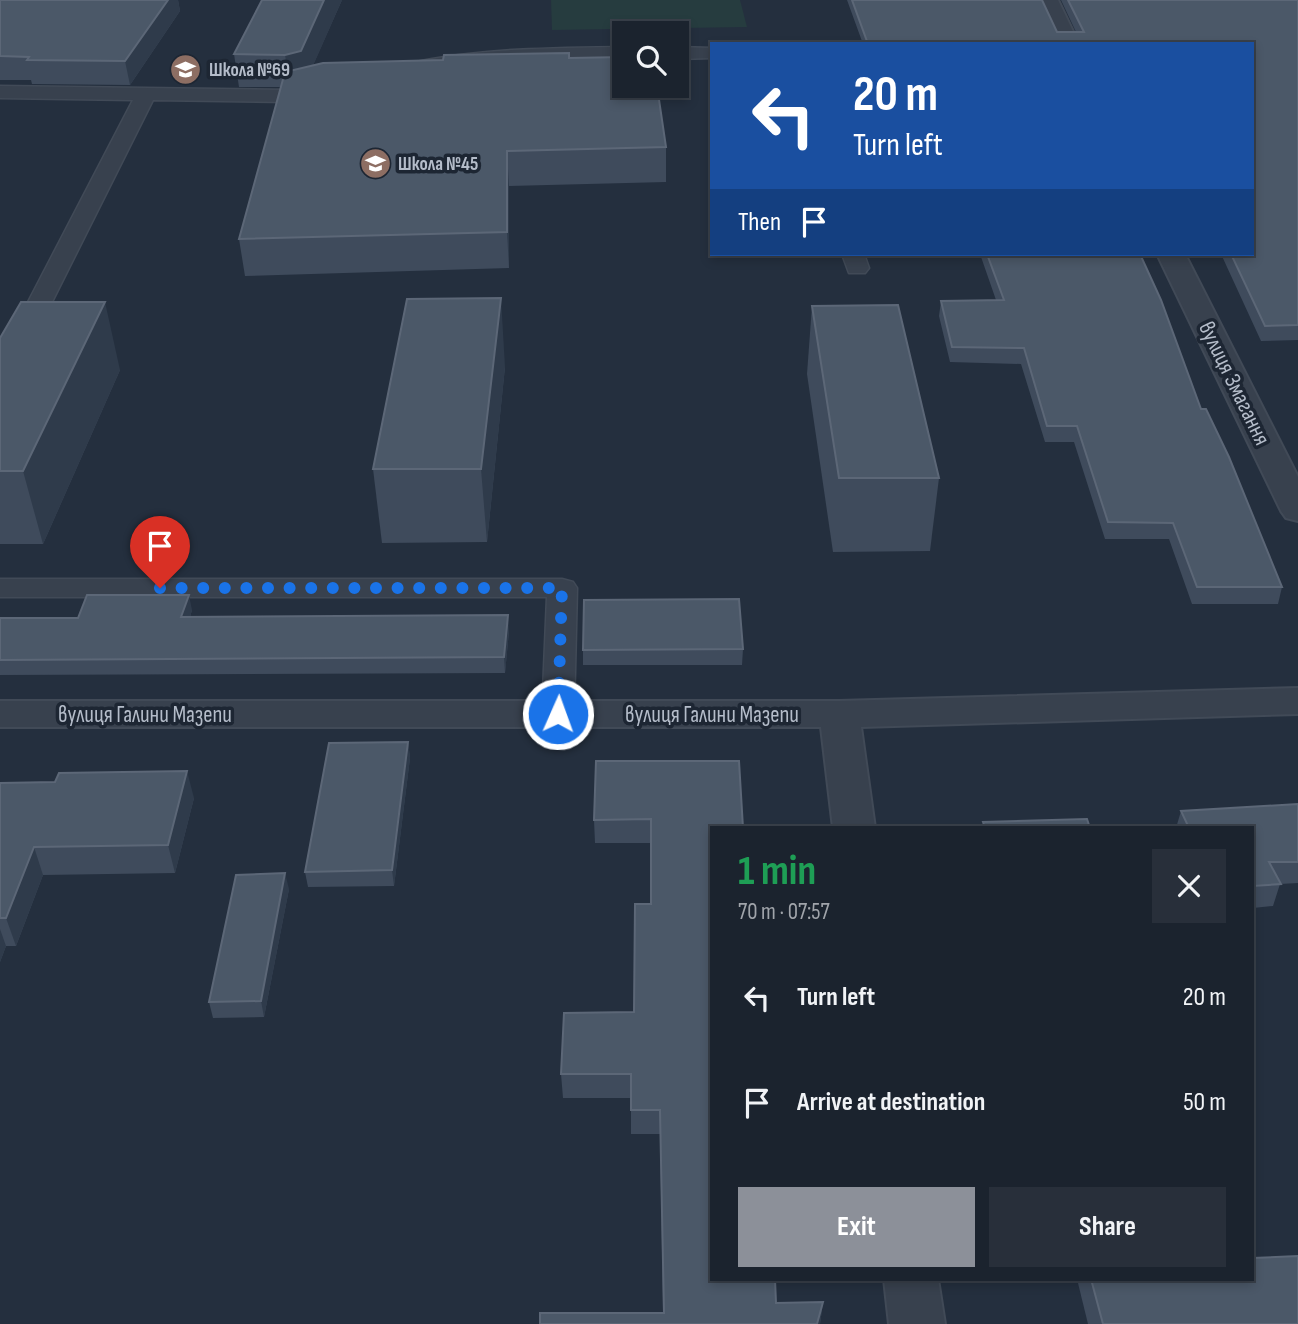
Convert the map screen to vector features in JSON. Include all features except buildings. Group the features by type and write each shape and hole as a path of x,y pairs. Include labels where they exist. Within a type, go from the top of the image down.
{"street":[{"path":"1047,0 1067,42"},
{"name":"вулиця Змагання","path":"1172,256 1298,511"},
{"name":"вулиця Галини Мазепи","path":"0,714 839,714 1298,701"},
{"path":"839,714 853,826"},
{"path":"911,1281 917,1324"}],"lane":[{"path":"689,53 710,52"},
{"path":"384,75 439,61 480,57 612,53"},
{"path":"0,92 290,96 331,88"},
{"path":"0,380 146,94"},
{"path":"0,588 562,588 558,714"}],"green space":[{"path":"551,0 740,0 747,27 689,28 689,21 612,21 612,29 552,30"}],"place":[{"name":"Школа №69","path":"186,69"},
{"name":"Школа №45","path":"375,163"}],"route":[{"path":"160,588 562,588 558,714"}]}
